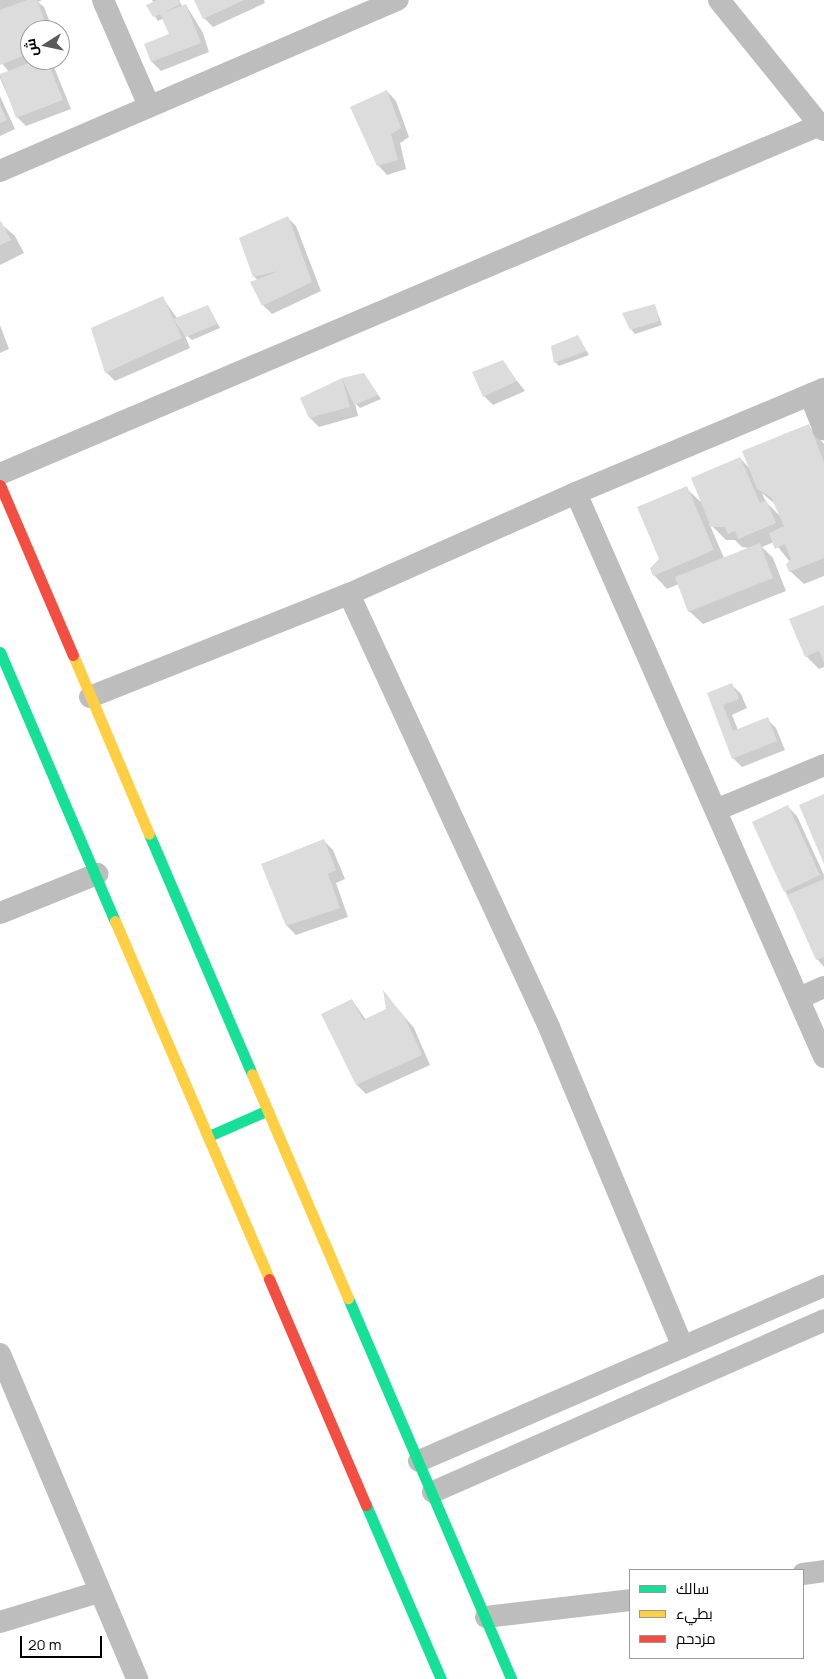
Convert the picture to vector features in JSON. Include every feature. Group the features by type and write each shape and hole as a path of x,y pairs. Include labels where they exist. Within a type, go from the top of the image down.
{"main road":[{"path":"0,485 433,1492 511,1679"},
{"path":"0,652 210,1136 441,1679"},
{"path":"210,1136 268,1110"}],"street":[{"path":"103,0 149,106"},
{"path":"0,171 149,106 372,4 398,0"},
{"path":"0,474 822,128 719,0"},
{"path":"90,698 349,594 576,493 817,392 824,429"},
{"path":"576,493 824,1057"},
{"path":"349,594 549,1027 683,1347"},
{"path":"716,810 824,765"},
{"path":"0,914 97,874"},
{"path":"798,998 824,987"},
{"path":"419,1461 824,1286"},
{"path":"433,1492 824,1320"},
{"path":"0,1354 137,1679"},
{"path":"804,1574 824,1571"},
{"path":"0,1622 99,1592"},
{"path":"486,1616 629,1600"}],"building":[{"path":"27,0 37,0 44,20 20,20 20,57 0,65 0,10"},
{"path":"157,0 178,0 180,4 163,13 186,4 201,43 151,62 144,44 169,34 160,14 153,17 146,5"},
{"path":"194,0 244,0 203,19"},
{"path":"20,66 20,70 51,70 63,100 16,118 0,74"},
{"path":"387,90 401,128 391,134 398,160 377,166 350,107"},
{"path":"0,105 7,120 0,123"},
{"path":"288,216 312,282 262,306 250,282 278,271 253,277 239,238"},
{"path":"0,222 11,240 0,245"},
{"path":"163,296 182,338 105,373 91,328"},
{"path":"655,304 659,321 630,330 622,313"},
{"path":"208,305 217,324 186,337 173,319"},
{"path":"578,335 586,351 554,363 551,346"},
{"path":"503,360 517,381 483,397 472,372"},
{"path":"364,373 378,395 354,405 342,378"},
{"path":"342,378 350,407 309,418 300,398"},
{"path":"809,424 824,462 824,558 789,572 786,564 791,559 785,544 775,549 769,533 784,526 771,497 757,489 742,451"},
{"path":"740,457 760,503 766,500 776,523 738,539 735,531 728,534 725,527 711,527 691,478"},
{"path":"687,486 714,550 653,576 650,568 659,559 637,507"},
{"path":"760,543 773,578 688,612 675,577"},
{"path":"824,605 824,663 819,651 805,657 789,619"},
{"path":"732,683 739,699 723,705 733,731 768,717 777,741 732,759 707,693"},
{"path":"824,794 824,864 799,805"},
{"path":"788,805 820,875 784,892 752,822"},
{"path":"324,839 336,870 328,874 340,908 286,926 261,864"},
{"path":"824,879 824,957 816,960 787,895"},
{"path":"383,990 405,1018 422,1055 356,1085 321,1014 352,999 363,1020 386,1009"}],"traffic: fast":[{"path":"0,652 115,921"},
{"path":"149,834 252,1074"},
{"path":"209,1136 268,1110"},
{"path":"348,1298 511,1679"},
{"path":"366,1505 441,1679"}],"traffic: slow":[{"path":"73,655 149,834"},
{"path":"115,921 269,1279"},
{"path":"252,1074 348,1298"}],"traffic: jam":[{"path":"0,485 73,655"},
{"path":"269,1279 366,1505"}]}
